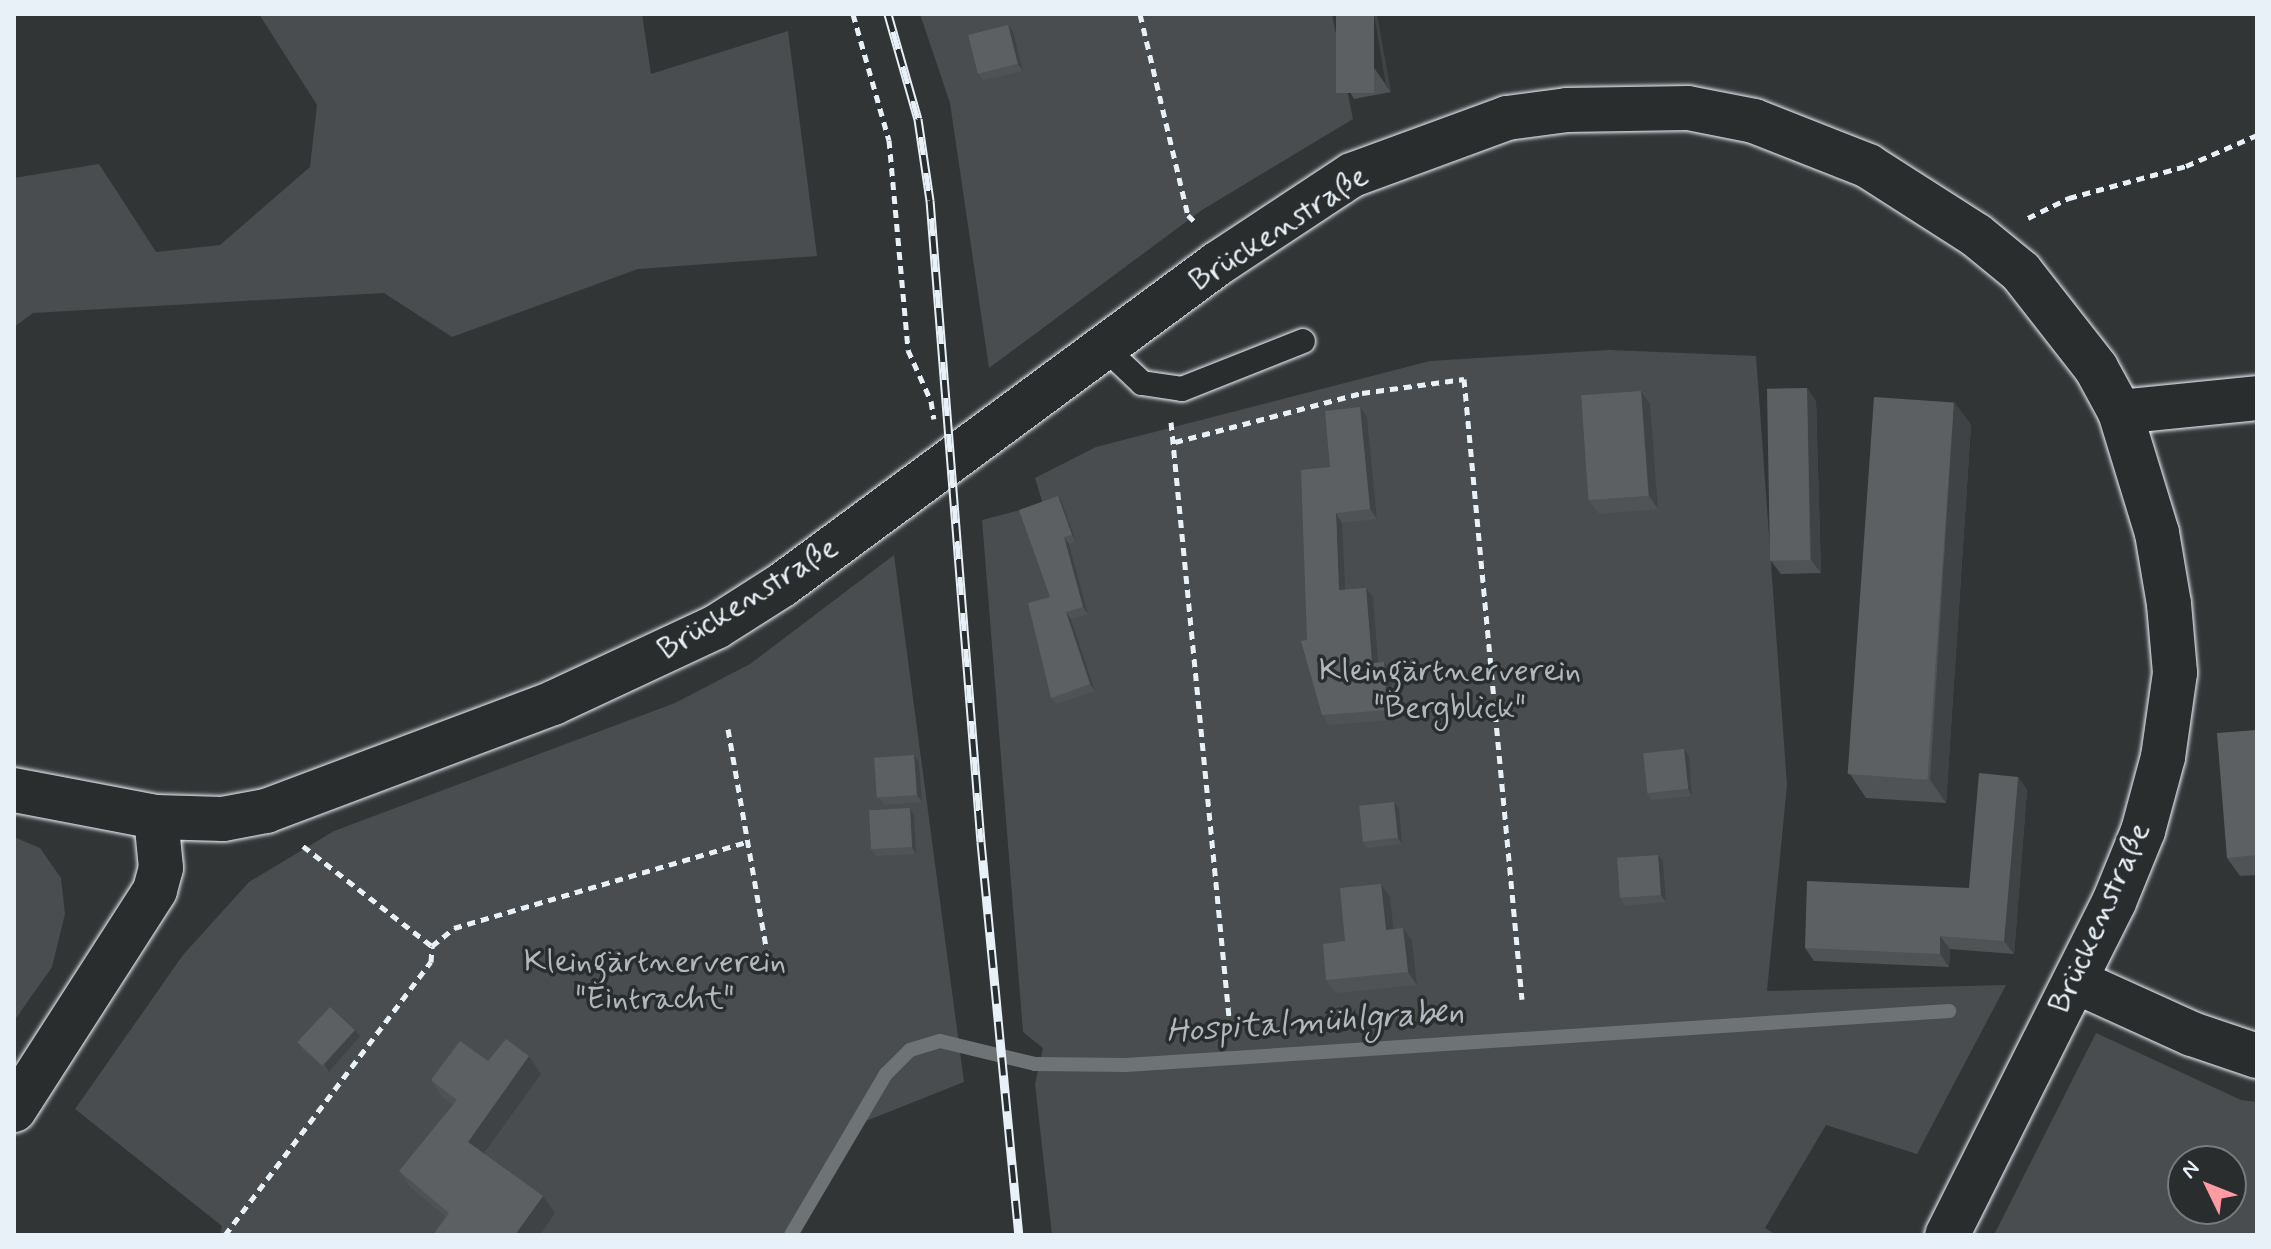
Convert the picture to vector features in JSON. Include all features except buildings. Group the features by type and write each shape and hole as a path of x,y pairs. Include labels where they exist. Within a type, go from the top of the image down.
{"street":[{"name":"Brückenstraße","path":"14,790 156,817 223,819 266,811 635,668 716,627 782,585 1217,264 1352,175 1507,118 1630,105 1688,108 1754,121 1868,166 1976,235 2021,272 2062,320 2120,412 2157,533 2175,673 2163,757 2143,831 2075,981 1947,1235"},
{"path":"2120,412 2257,398"},
{"path":"14,1110 155,890 161,868 156,817"},
{"path":"2075,981 2192,1034 2257,1056"}],"lane":[{"path":"1105,348 1142,383 1182,389 1303,341"}],"path":[{"path":"853,14 889,140 908,350 931,401 935,432"},
{"path":"1140,14 1188,215 1201,229"},
{"path":"2017,224 2069,198 2186,166 2257,135"},
{"path":"1175,442 1362,393 1464,379 1522,999"},
{"path":"1163,386 1175,442 1229,1017"},
{"path":"728,729 769,963"},
{"path":"294,839 432,946"},
{"path":"225,1235 431,962 432,946 454,928 749,841"}],"green space":[{"path":"259,14 642,14 651,74 788,31 817,256 638,269 452,337 384,293 33,313 14,327 14,178 99,164 156,252 220,245 310,167 317,105"},
{"path":"920,14 1332,14 1353,119 1202,210 989,368 950,103"},
{"name":"Kleingärtnerverein \"Bergblick\"","path":"1609,350 1756,356 1787,785 1767,991 2006,985 1917,1154 1826,1125 1765,1228 1776,1235 1052,1235 1035,1084 1043,1048 1023,1032 982,520 1043,504 1035,478 1096,447 1430,361"},
{"name":"Kleingärtnerverein \"Eintracht\"","path":"894,555 964,1082 866,1121 788,1235 220,1235 222,1226 75,1109 183,955 249,882 334,831 675,703 750,664"},
{"path":"14,837 40,848 61,878 65,914 52,967 14,1021"},
{"path":"2096,1033 2241,1100 2257,1102 2257,1235 1994,1235"}],"waterway":[{"name":"Hospitalmühlgraben","path":"791,1235 886,1074 910,1050 940,1041 1035,1064 1126,1065 1949,1011"}],"railway":[{"path":"888,14 918,119 930,200 981,842 1019,1235"}]}
